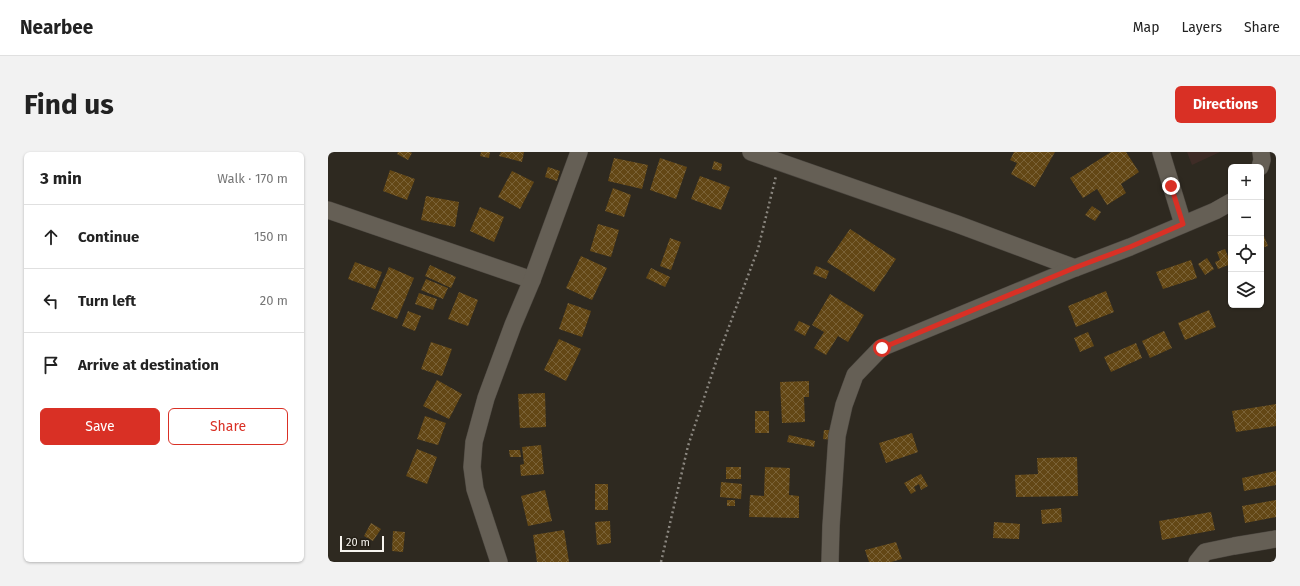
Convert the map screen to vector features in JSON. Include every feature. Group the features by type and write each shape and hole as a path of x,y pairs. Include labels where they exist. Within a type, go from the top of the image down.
{"street":[{"path":"499,562 475,489 472,467 474,442 489,391 579,152"},
{"path":"750,152 957,224 1074,268"},
{"path":"1161,152 1183,224"},
{"path":"830,562 837,436 844,405 855,376 882,348 1074,268 1130,247 1215,211 1228,204"},
{"path":"328,210 532,280"},
{"path":"1197,562 1205,552 1276,539"}],"path":[{"path":"661,562 688,446 718,356 758,249 780,162"}],"shaded area":[{"path":"1187,152 1220,152 1192,165"}],"building":[{"path":"398,152 412,153 408,160 397,154"},
{"path":"481,152 490,152 489,158 480,156"},
{"path":"501,152 524,152 522,162 499,156"},
{"path":"1014,152 1055,152 1035,187 1011,174 1017,163 1010,160"},
{"path":"1111,152 1126,152 1139,172 1121,184 1126,193 1107,205 1097,189 1083,198 1070,178"},
{"path":"614,158 648,165 642,189 608,181"},
{"path":"660,158 687,167 676,199 650,190"},
{"path":"714,161 722,164 721,171 712,169"},
{"path":"548,167 560,171 557,181 545,177"},
{"path":"390,170 415,179 407,200 383,191"},
{"path":"512,171 534,182 520,209 498,197"},
{"path":"700,176 730,187 721,210 691,199"},
{"path":"613,188 631,195 624,217 605,211"},
{"path":"426,196 459,202 455,227 421,220"},
{"path":"1092,206 1101,212 1095,221 1085,215"},
{"path":"480,207 504,217 494,242 470,231"},
{"path":"598,224 619,230 611,257 590,251"},
{"path":"850,229 896,259 874,292 827,262"},
{"path":"1264,236 1268,246 1264,247"},
{"path":"670,238 681,242 671,270 660,266"},
{"path":"1225,249 1228,256 1228,265 1218,269 1215,262 1220,260 1217,252"},
{"path":"581,256 607,268 592,300 566,288"},
{"path":"1207,258 1214,269 1205,275 1198,264"},
{"path":"1191,260 1197,278 1163,289 1156,272"},
{"path":"355,262 382,272 375,289 348,279"},
{"path":"430,265 456,277 451,288 425,276"},
{"path":"816,266 829,271 826,279 813,274"},
{"path":"389,267 414,278 397,319 371,309"},
{"path":"651,268 670,277 665,287 646,278"},
{"path":"426,279 448,288 443,299 421,290"},
{"path":"1106,291 1114,312 1076,327 1068,306"},
{"path":"459,292 478,300 468,326 448,319"},
{"path":"419,293 437,299 433,310 415,304"},
{"path":"830,294 864,315 848,342 838,336 826,355 814,348 824,332 812,325"},
{"path":"568,303 591,311 582,337 559,329"},
{"path":"1209,310 1216,327 1185,340 1178,323"},
{"path":"408,311 421,316 415,331 402,326"},
{"path":"799,321 810,326 805,336 794,330"},
{"path":"1164,331 1172,348 1150,358 1142,341"},
{"path":"1088,332 1094,346 1080,352 1074,338"},
{"path":"559,339 581,349 566,381 544,370"},
{"path":"431,342 452,349 442,376 421,369"},
{"path":"1136,343 1142,358 1111,372 1104,357"},
{"path":"437,380 462,394 449,419 423,406"},
{"path":"809,381 809,397 804,397 805,422 782,423 780,382"},
{"path":"545,393 546,427 520,428 518,394"},
{"path":"1276,404 1276,426 1236,432 1232,411"},
{"path":"755,411 769,411 769,433 755,433"},
{"path":"425,416 446,423 438,445 417,439"},
{"path":"824,430 832,430 832,440 823,439"},
{"path":"912,433 918,452 886,463 879,443"},
{"path":"789,435 815,441 814,447 787,442"},
{"path":"541,445 544,474 521,476 520,465 524,464 522,447"},
{"path":"417,449 437,457 427,484 406,476"},
{"path":"509,450 520,450 521,457 510,457"},
{"path":"1077,457 1078,496 1016,497 1015,475 1038,474 1037,458"},
{"path":"726,467 741,467 741,479 726,479"},
{"path":"765,467 790,468 789,495 799,496 799,518 749,517 750,495 764,496"},
{"path":"1276,471 1276,485 1244,491 1242,478"},
{"path":"921,474 928,486 921,490 919,484 914,487 916,491 911,494 904,483"},
{"path":"721,482 742,484 741,499 720,497"},
{"path":"595,484 608,484 608,510 595,510"},
{"path":"545,490 552,521 528,526 521,496"},
{"path":"727,500 735,500 735,506 727,506"},
{"path":"1276,500 1276,517 1245,523 1242,506"},
{"path":"1061,508 1062,522 1042,524 1041,510"},
{"path":"1211,512 1215,530 1162,540 1159,521"},
{"path":"610,521 611,543 597,545 595,522"},
{"path":"994,522 1020,524 1019,539 993,538"},
{"path":"371,523 381,529 373,541 364,536"},
{"path":"564,530 569,562 537,562 533,535"},
{"path":"393,531 405,532 403,552 392,551"},
{"path":"896,542 902,559 891,562 869,562 865,550"}],"route":[{"path":"882,348 1183,224 1171,186"}]}
